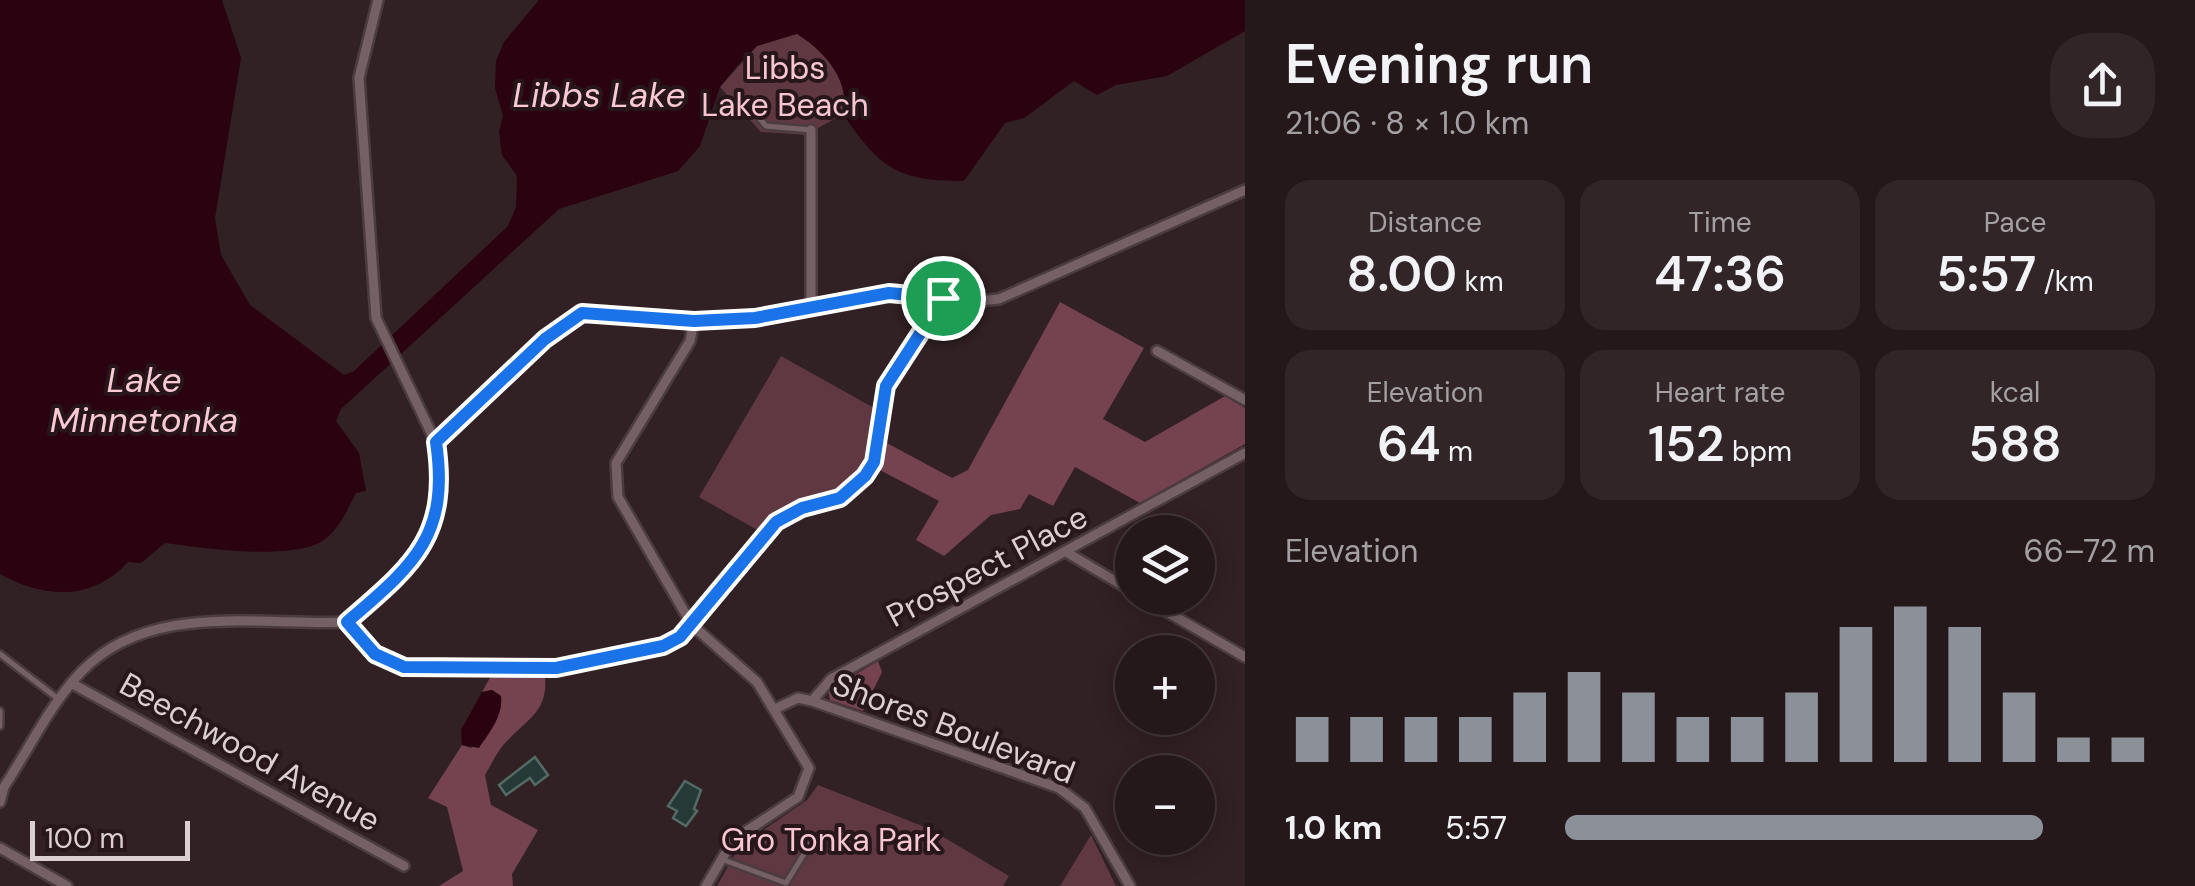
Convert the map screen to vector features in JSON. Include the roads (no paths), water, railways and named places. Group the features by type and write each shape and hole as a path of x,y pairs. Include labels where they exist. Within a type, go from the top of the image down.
{"street":[{"path":"0,802 2,788 72,683 121,643 177,628 254,618 347,622 422,552 439,501 436,442 376,318 359,105 361,66 378,0"},
{"path":"811,130 811,309"},
{"path":"436,442 568,320 599,311 694,321 811,309 889,293 998,299 1245,190"},
{"path":"347,622 375,654 392,664 414,668 556,668 663,646 680,637 776,522 802,508 840,498 865,476 874,462 886,386 943,298"},
{"path":"694,321 690,341 622,449 614,480 618,498 692,624 757,682 809,768 798,797 733,840 706,886"},
{"path":"1157,351 1245,400"},
{"name":"Prospect Place","path":"812,701 830,678 1245,453"},
{"path":"1066,552 1115,581"},
{"path":"1172,615 1245,657"},
{"name":"Beechwood Avenue","path":"72,683 404,866"},
{"name":"Shores Boulevard","path":"775,709 798,698 812,701 1059,788 1085,808 1130,886"},
{"path":"0,848 67,886"}],"lane":[{"path":"748,105 766,126 811,130"},
{"path":"0,654 60,700"},
{"path":"0,711 0,726"},
{"path":"722,858 786,884 814,838"}],"water":[{"name":"Lake Minnetonka","path":"0,0 222,0 241,58 215,218 221,255 250,305 344,375 354,371 508,226 516,207 517,176 502,155 499,132 503,116 495,88 496,61 504,42 539,0 1245,0 1245,31 1167,76 1116,85 1097,95 1074,81 1024,118 1005,123 964,181 906,174 880,159 843,114 843,90 833,68 797,34 757,46 720,87 700,146 678,171 559,209 341,409 336,421 359,453 366,491 356,493 341,521 325,539 304,548 265,552 165,543 141,563 128,562 98,584 66,592 33,588 0,574"},
{"path":"492,690 501,696 495,724 479,748 462,745 461,730 482,692"}],"park label":[{"name":"Libbs Lake Beach","path":"785,86"},
{"name":"Gro Tonka Park","path":"831,840"}],"water label":[{"name":"Libbs Lake","path":"599,95"}]}
